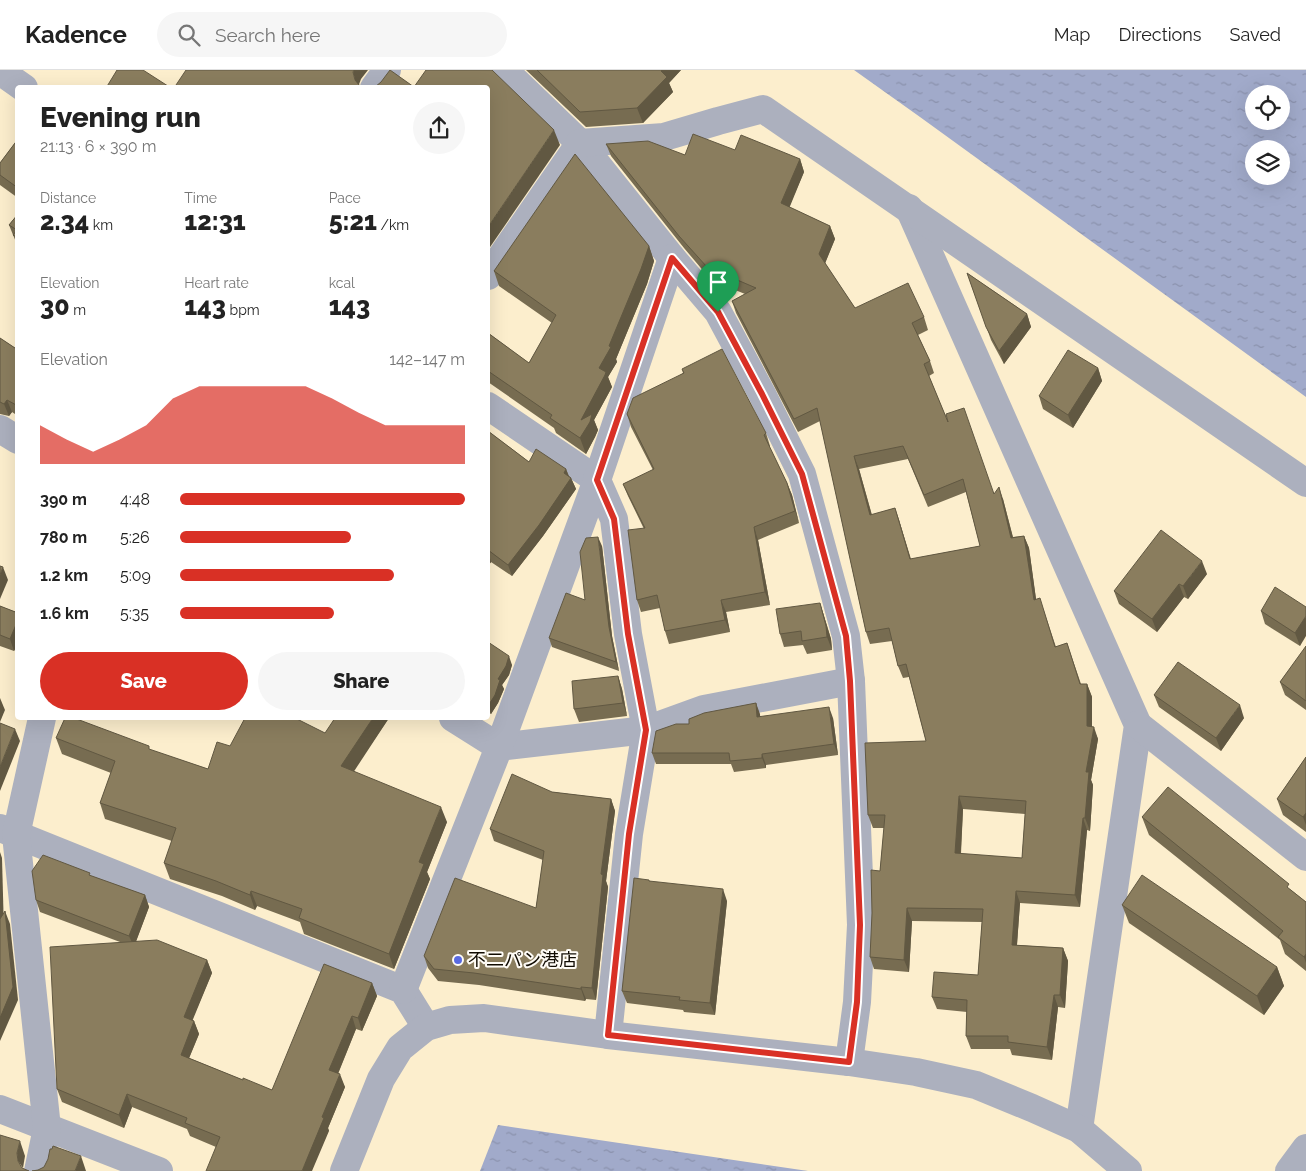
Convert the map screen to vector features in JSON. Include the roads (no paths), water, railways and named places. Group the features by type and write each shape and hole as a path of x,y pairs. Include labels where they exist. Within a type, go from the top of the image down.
{"street":[{"path":"376,85 386,70"},
{"path":"504,70 580,143 718,312 802,474 846,636 850,681 860,925 857,1002 849,1062"},
{"path":"0,71 20,85"},
{"path":"580,143 664,137 763,109 909,208 1306,484"},
{"path":"490,273 580,143"},
{"path":"909,208 1138,726 1306,858"},
{"path":"403,990 499,747 597,480 672,258"},
{"path":"490,407 597,480 614,519 628,634 646,730 629,834 608,1035"},
{"path":"0,429 15,438"},
{"path":"456,720 499,747 646,730 704,708 850,681"},
{"path":"38,1171 47,1128 8,832 41,720"},
{"path":"1079,1129 1138,726"},
{"path":"8,832 403,990 426,1027"},
{"path":"344,1171 382,1079 400,1048 426,1027 450,1020 484,1018 608,1035 849,1062 916,1072 976,1085 1079,1129 1128,1171"},
{"path":"0,1109 159,1171"},
{"path":"1289,1171 1306,1148"}],"water":[{"path":"854,70 1306,70 1306,397 920,117"},
{"path":"498,1125 808,1171 480,1171"}],"place":[{"name":"不二パン港店","path":"458,960"}]}
